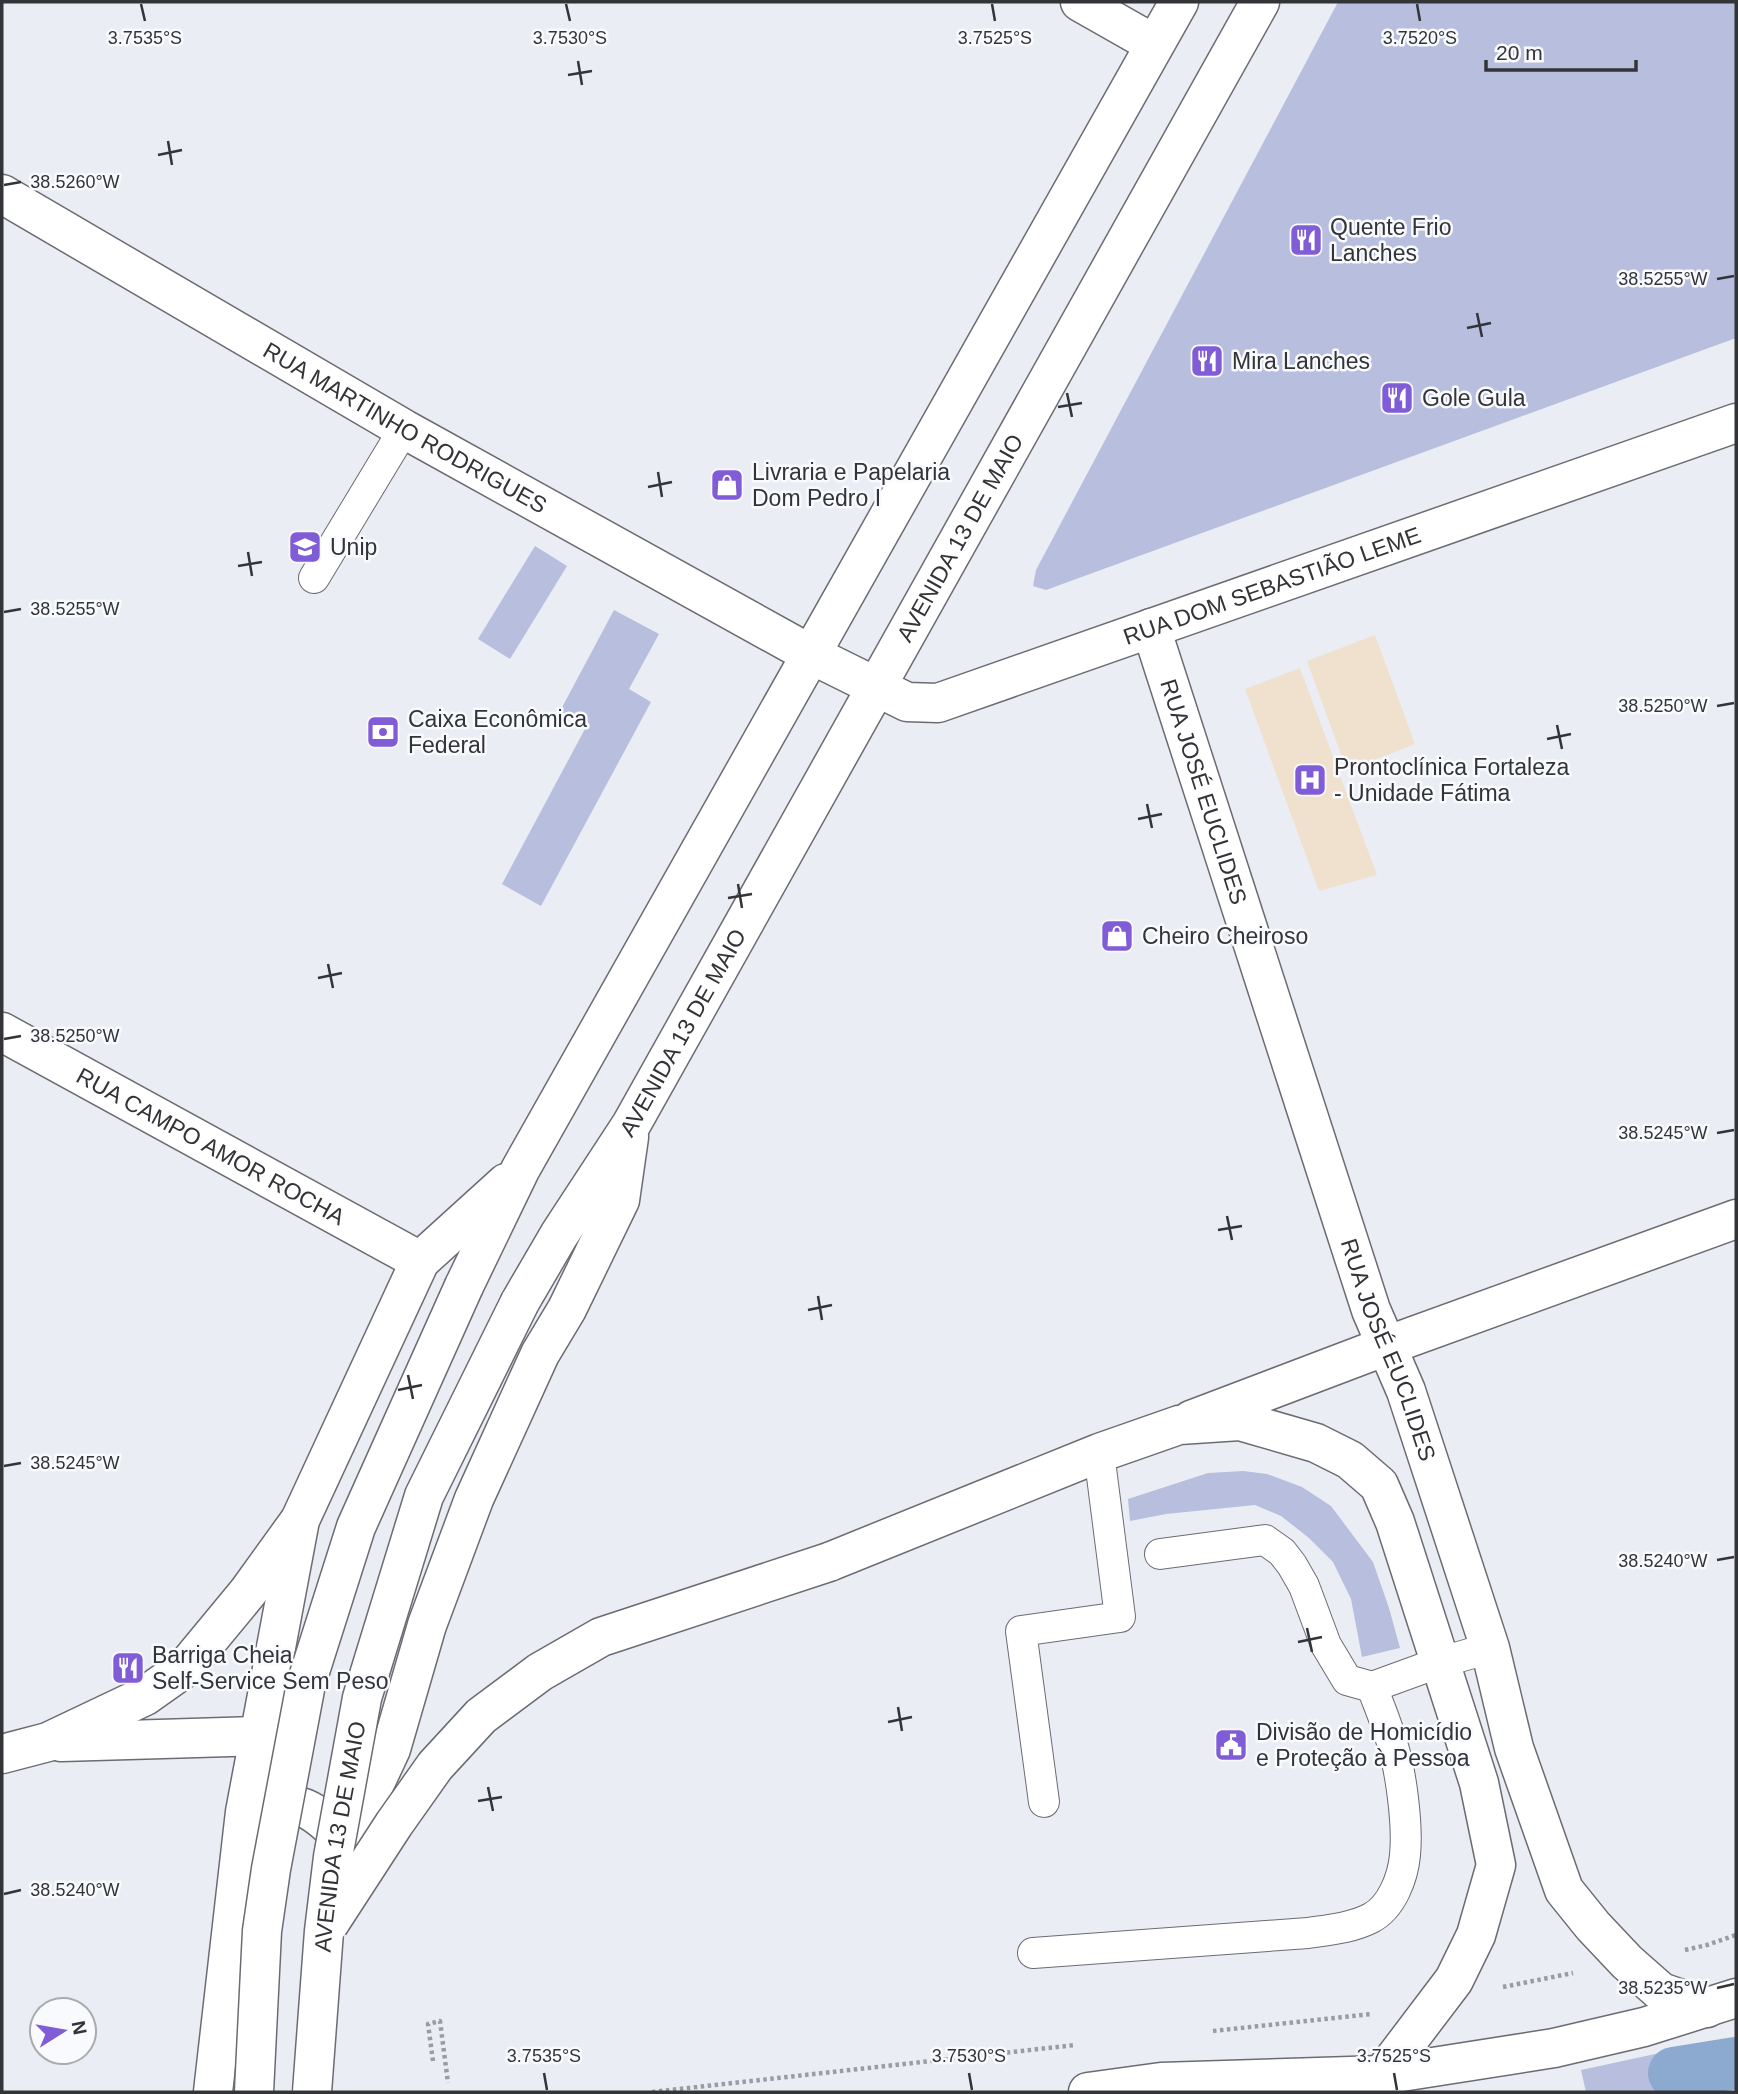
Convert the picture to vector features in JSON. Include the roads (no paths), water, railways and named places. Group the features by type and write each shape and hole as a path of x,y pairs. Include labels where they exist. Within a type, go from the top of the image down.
{"main road":[{"path":"1080,2 1154,44"},
{"path":"254,2092 262,1931 271,1869 306,1684 356,1527 464,1286 520,1170 1179,2"},
{"name":"AVENIDA 13 DE MAIO","path":"326,2091 324,1931 333,1857 362,1698 424,1496 520,1302 559,1235 631,1125 1260,2"},
{"name":"RUA MARTINHO RODRIGUES","path":"2,194 404,429 810,654"},
{"name":"RUA DOM SEBASTIÃO LEME","path":"810,654 907,702 938,703 1736,423"},
{"name":"RUA JOSÉ EUCLIDES","path":"1151,628 1367,1297 1406,1391 1490,1648 1514,1748 1564,1890 1627,1962 1661,1992 1722,2003"},
{"name":"RUA CAMPO AMOR ROCHA","path":"2,1032 420,1261"},
{"path":"326,2091 323,2050 329,1964 340,1885 362,1811 391,1749 428,1625 474,1499 540,1354 567,1309 620,1200 631,1125"},
{"path":"2,1754 48,1742 145,1696 186,1667 248,1592 300,1520 420,1261 520,1170"},
{"path":"324,1931 435,1766 481,1716 540,1672 601,1637 829,1562 1099,1452 1180,1425 1386,1346 1736,1219"},
{"path":"1180,1425 1240,1421 1286,1433 1317,1443 1350,1460 1379,1485 1395,1521 1438,1662 1479,1783 1496,1865 1476,1936 1454,1980 1382,2075"},
{"path":"219,2086 245,1812 300,1520"},
{"path":"48,1742 260,1736"},
{"path":"245,1812 295,1804 320,1817 351,1847"},
{"path":"1088,2092 1161,2082 1382,2075 1554,2048 1644,2027 1722,2003"}],"lane":[{"path":"314,578 404,429"},
{"path":"1044,1802 1021,1631 1120,1617 1099,1452"},
{"path":"1160,1554 1265,1540 1282,1552 1292,1565 1304,1586 1326,1645 1347,1680 1372,1688 1438,1662 1490,1648"},
{"path":"1033,1953 1308,1933 1344,1927 1371,1918 1385,1906 1397,1888 1405,1855 1402,1799 1393,1744 1372,1688"}],"waterway":[{"path":"1674,2073 1736,2063"}],"place":[{"name":"Quente Frio Lanches","path":"1306,240"},
{"name":"Mira Lanches","path":"1207,361"},
{"name":"Gole Gula","path":"1397,398"},
{"name":"Livraria e Papelaria Dom Pedro I","path":"727,485"},
{"name":"Unip","path":"305,547"},
{"name":"Caixa Econômica Federal","path":"383,732"},
{"name":"Prontoclínica Fortaleza - Unidade Fátima","path":"1310,780"},
{"name":"Cheiro Cheiroso","path":"1117,936"},
{"name":"Barriga Cheia Self-Service Sem Peso","path":"128,1668"},
{"name":"Divisão de Homicídio e Proteção à Pessoa","path":"1231,1745"}]}
